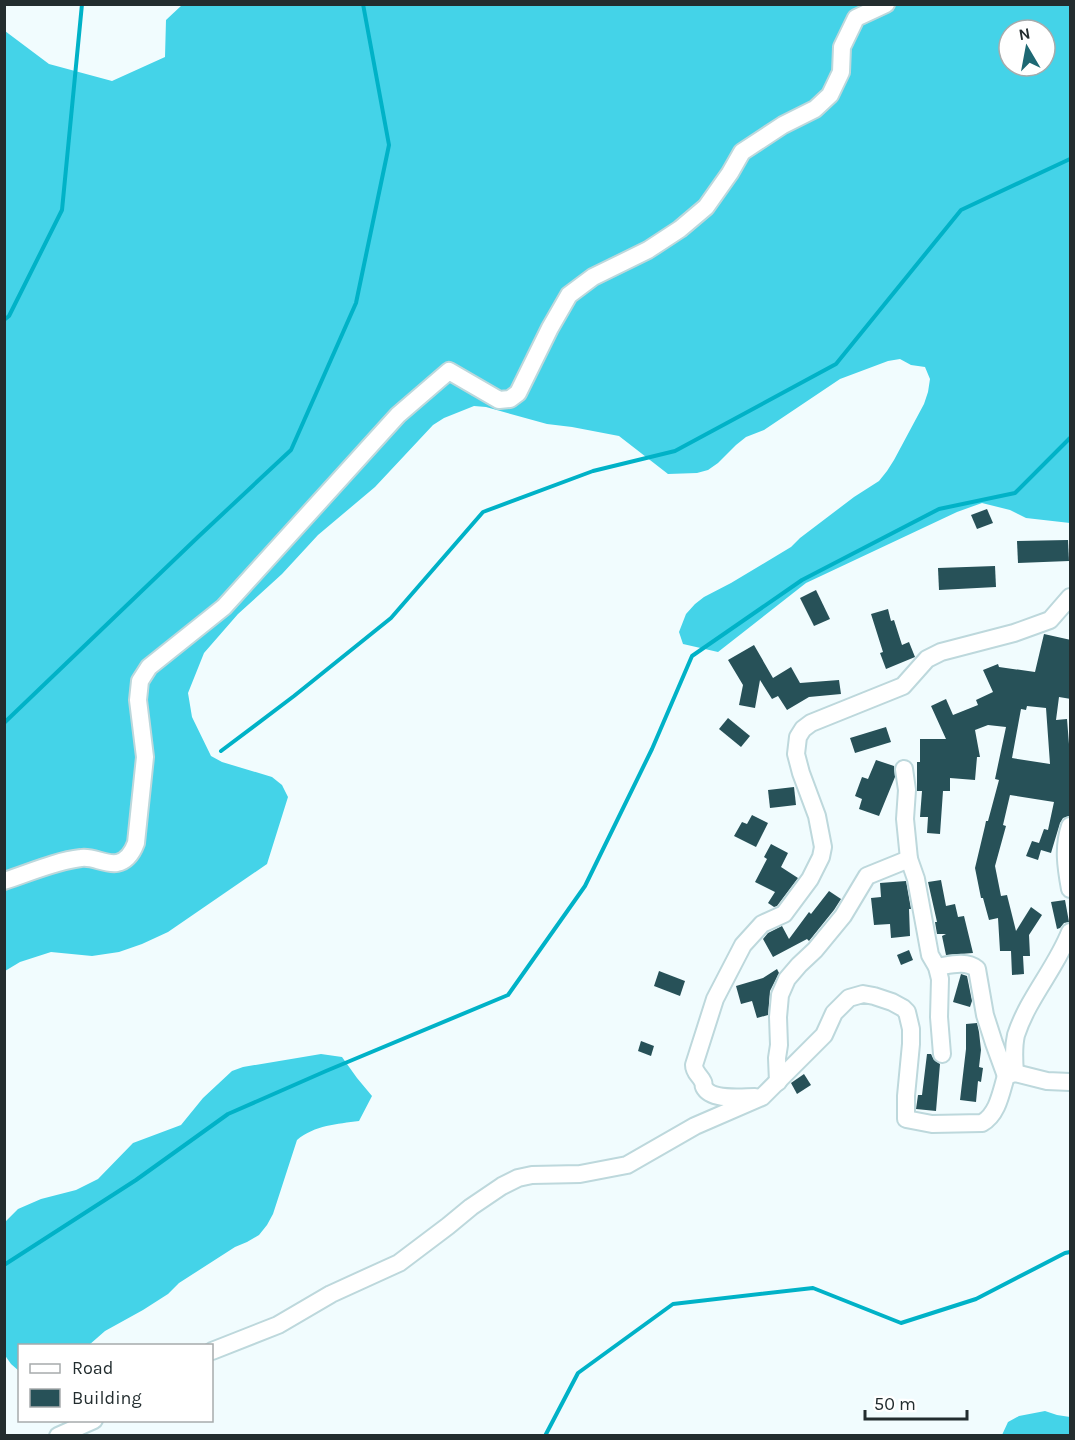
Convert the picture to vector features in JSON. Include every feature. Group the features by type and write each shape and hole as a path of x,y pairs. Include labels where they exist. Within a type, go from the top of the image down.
{"street":[{"path":"4,881 67,860 84,857 117,863 130,854 136,843 145,758 138,700 139,690 140,681 149,667 224,607 398,415 449,371 499,400 510,399 518,393 550,328 569,296 593,277 648,250 680,229 706,207 742,152 783,125 815,109 830,95 841,72 843,47 856,18 886,4"},
{"path":"762,1097 717,1096 709,1093 694,1070 694,1065 715,999 743,945 762,924 784,914 810,879 821,857 823,846 817,816 796,754 798,737 811,723 903,686 927,659 941,652 1014,633 1050,620 1071,597"},
{"path":"903,769 907,790 905,819 909,859 916,879 930,955 937,967 940,979 939,1017 942,1054"},
{"path":"1071,825 1065,847 1071,889"},
{"path":"778,1082 778,1017 780,995 787,979 843,916 867,876 909,859"},
{"path":"213,1351 278,1325 331,1294 399,1263 471,1207 501,1186 518,1178 532,1175 580,1174 627,1165 695,1126 762,1097 824,1035 834,1013 849,998 863,994 874,996 892,1002 907,1012 911,1029 911,1044 906,1119 932,1124 987,1121 994,1112 1011,1074 1016,1037 1029,1007 1071,932"},
{"path":"937,967 966,964 976,969 985,1015 994,1043 1011,1074"},
{"path":"1011,1074 1047,1081 1071,1082"},
{"path":"58,1436 90,1422"}],"shaded area":[{"path":"182,5 1070,5 1070,523 1026,518 1010,510 982,503 957,512 806,583 718,652 683,644 679,632 686,614 704,597 791,547 854,497 879,481 894,460 924,404 930,379 925,367 911,365 900,359 888,361 840,379 764,430 746,437 708,470 697,473 668,474 619,436 547,424 486,407 474,406 444,418 433,425 375,487 318,535 282,574 238,614 204,653 188,693 192,717 211,756 222,762 272,777 282,785 288,797 267,864 168,932 142,944 119,952 92,956 51,952 20,962 5,971 5,31 49,64 112,81 165,57 166,20"},
{"path":"321,1054 342,1057 372,1096 359,1121 319,1128 297,1140 273,1214 259,1235 235,1247 179,1283 168,1294 105,1331 90,1344 18,1344 18,1370 4,1354 5,1222 18,1209 41,1199 76,1190 98,1179 133,1143 181,1125 203,1098 232,1071 243,1067"},
{"path":"1045,1411 1070,1417 1070,1435 1002,1435 1008,1422 1019,1416"}],"building":[{"path":"987,509 993,523 977,529 971,515"},
{"path":"1068,540 1069,561 1018,563 1017,541"},
{"path":"995,566 996,587 939,590 938,568"},
{"path":"816,590 830,619 814,626 800,598"},
{"path":"888,609 902,645 909,642 915,657 886,669 871,614"},
{"path":"1044,634 1071,640 1071,699 1059,697 1056,720 1067,719 1069,744 1071,744 1071,809 1069,816 1063,818 1060,823 1051,853 1041,850 1038,860 1026,856 1032,841 1039,843 1044,829 1048,830 1054,802 1010,795 1003,825 1006,826 995,866 1001,896 1007,895 1016,931 1031,907 1042,915 1029,935 1030,956 1023,956 1024,974 1012,975 1011,951 1000,951 998,918 989,920 983,898 981,898 975,868 999,780 995,779 1006,727 988,725 975,730 980,757 977,757 975,780 950,778 950,791 943,791 940,834 927,833 928,817 920,817 922,791 917,791 917,762 920,762 920,739 946,739 931,706 946,699 953,715 978,705 976,700 993,692 983,670 998,664 999,667 1035,672","holes":["1027,706 1046,708 1050,764 1012,758 1021,709 1026,710"]},
{"path":"754,645 773,678 791,667 800,683 839,680 841,694 809,697 787,710 778,696 772,699 760,680 755,708 739,705 743,685 728,660"},
{"path":"728,718 750,736 741,747 719,729"},
{"path":"886,727 891,742 855,753 850,738"},
{"path":"876,760 894,766 895,777 879,816 859,809 862,799 855,796 862,777 868,779"},
{"path":"794,787 796,805 770,808 768,790"},
{"path":"752,815 768,823 756,847 734,836 742,822 747,824"},
{"path":"771,844 788,853 781,867 798,878 774,907 768,903 775,892 755,882 767,859 764,857"},
{"path":"941,880 946,906 955,904 958,917 964,916 973,953 946,955 942,936 946,934 937,934 935,922 937,922 928,882"},
{"path":"906,881 911,909 909,909 910,936 891,938 890,924 874,925 871,898 881,897 880,883"},
{"path":"829,891 841,899 809,941 807,939 773,957 763,939 768,933 782,926 789,939 809,912 811,914"},
{"path":"1065,900 1069,922 1057,929 1051,902"},
{"path":"909,950 913,960 901,965 897,955"},
{"path":"777,969 779,973 770,991 768,1015 757,1018 752,1001 741,1004 736,986 763,978"},
{"path":"659,971 685,981 680,996 654,986"},
{"path":"961,974 967,976 972,1001 970,1007 953,1002"},
{"path":"977,1023 981,1050 979,1067 983,1068 981,1082 978,1081 976,1102 960,1100 966,1049 966,1024"},
{"path":"641,1041 654,1046 651,1056 638,1051"},
{"path":"927,1054 931,1054 940,1064 936,1111 916,1109 918,1095 922,1095"},
{"path":"804,1074 811,1085 797,1094 791,1083"}],"waterway":[{"path":"4,320 9,316 62,210 82,4"},
{"path":"4,723 291,450 356,303 389,145 363,4"},
{"path":"221,751 391,618 483,512 593,471 675,451 836,364 961,210 1070,159"},
{"path":"4,1265 136,1180 228,1114 508,995 585,886 652,749 692,656 802,580 939,509 1015,493 1070,438"},
{"path":"545,1436 578,1373 673,1304 813,1288 901,1323 976,1299 1070,1252"}]}
